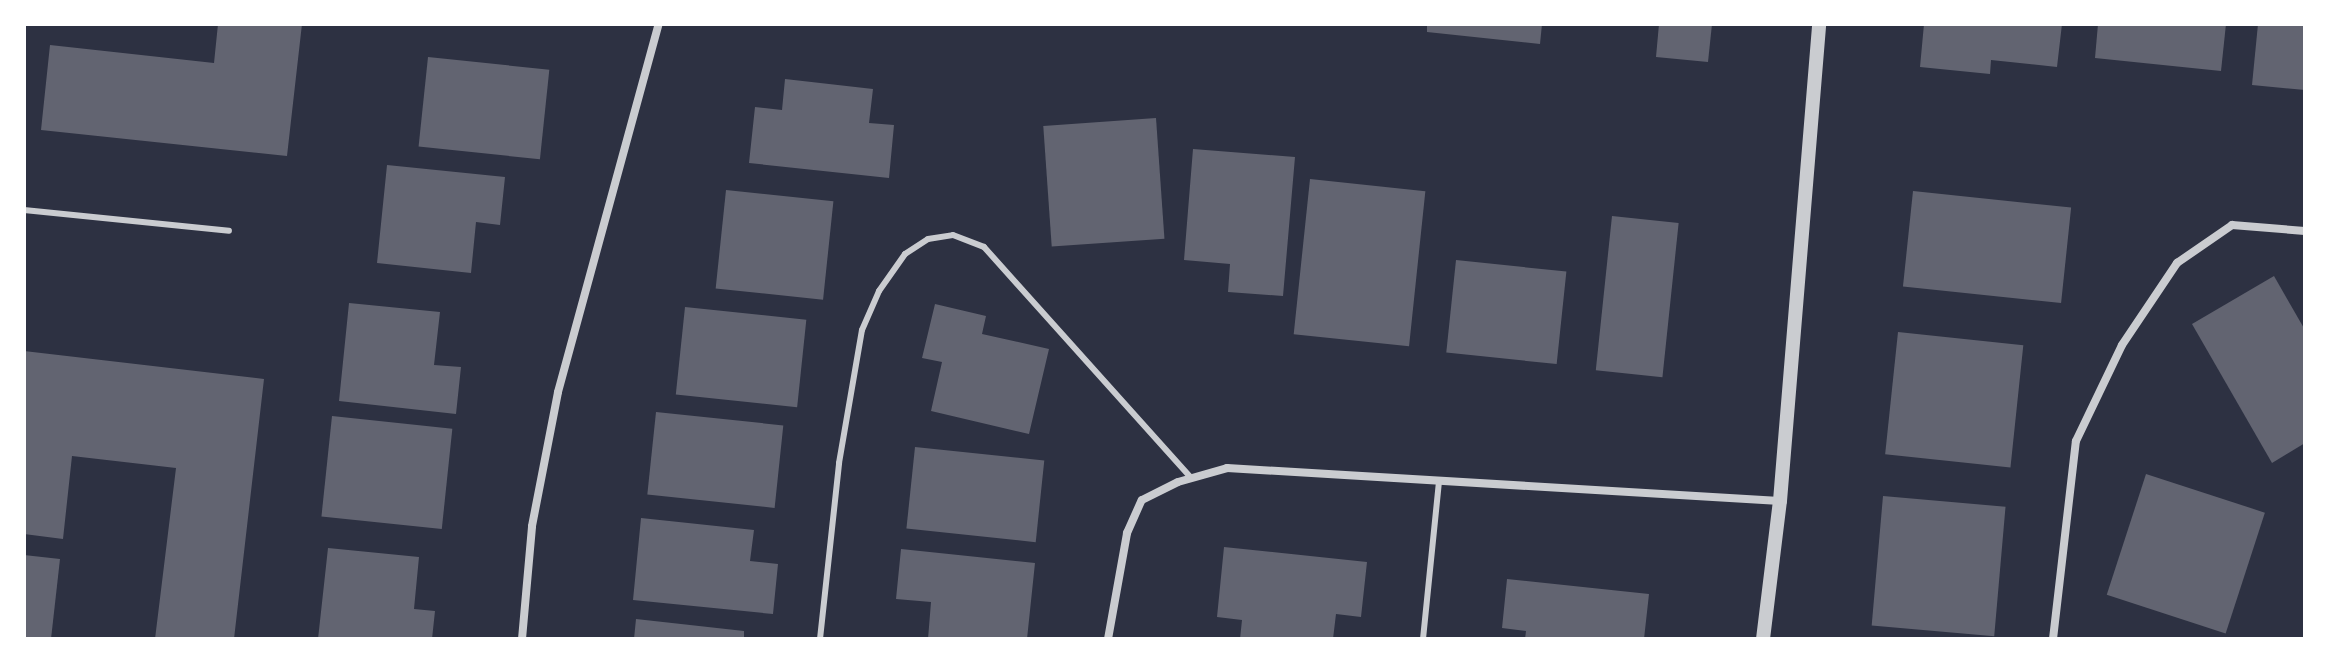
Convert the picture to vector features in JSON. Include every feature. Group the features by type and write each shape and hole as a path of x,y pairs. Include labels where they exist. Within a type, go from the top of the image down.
{"street":[{"path":"522,639 532,526 558,392 659,24"},
{"path":"1763,639 1780,501 1819,24"},
{"path":"2053,639 2076,441 2122,345 2177,263 2232,225 2305,231"},
{"path":"1108,639 1127,533 1142,500 1191,478 1227,468 1780,501"}],"lane":[{"path":"24,210 229,231"},
{"path":"820,639 839,463 862,330 897,266 928,239 953,235 984,247 1191,478"},
{"path":"1423,639 1439,481"}],"building":[{"path":"218,24 302,24 287,156 41,130 50,45 214,63"},
{"path":"1427,24 1542,24 1540,44 1427,32"},
{"path":"1659,24 1712,24 1708,62 1656,57"},
{"path":"1924,24 2062,24 2057,67 1991,60 1990,74 1920,67"},
{"path":"2098,24 2226,24 2221,71 2095,58"},
{"path":"2258,24 2305,24 2305,90 2252,85"},
{"path":"428,57 549,70 540,159 419,147"},
{"path":"785,79 873,89 869,123 894,125 889,178 749,163 755,107 782,110"},
{"path":"1156,118 1164,239 1052,247 1043,126"},
{"path":"1193,149 1295,157 1283,296 1228,292 1230,264 1184,260"},
{"path":"387,165 505,177 500,225 476,222 471,273 377,263"},
{"path":"1310,179 1425,191 1409,346 1294,334"},
{"path":"726,190 833,201 823,300 716,288"},
{"path":"1913,191 2071,208 2061,303 1903,286"},
{"path":"1612,216 1679,223 1662,377 1596,370"},
{"path":"1456,260 1566,272 1557,364 1446,352"},
{"path":"2274,276 2305,330 2305,443 2272,463 2192,324"},
{"path":"349,303 440,312 434,365 461,367 456,414 339,401"},
{"path":"935,304 986,316 982,334 1049,349 1029,434 931,411 942,362 922,358"},
{"path":"685,307 806,320 797,407 676,395"},
{"path":"1898,332 2023,345 2010,467 1885,454"},
{"path":"24,351 264,379 234,639 155,639 176,468 72,456 63,539 24,534"},
{"path":"656,412 783,425 775,508 647,495"},
{"path":"332,416 452,429 442,529 321,516"},
{"path":"915,447 1044,461 1036,542 906,529"},
{"path":"2146,474 2265,513 2226,633 2107,595"},
{"path":"1883,496 2006,507 1994,636 1872,626"},
{"path":"641,518 754,530 750,561 778,564 773,614 633,600"},
{"path":"1224,547 1367,562 1361,617 1336,614 1333,639 1240,639 1242,620 1217,617"},
{"path":"328,548 419,557 414,609 435,611 432,639 318,639"},
{"path":"901,549 1035,563 1027,639 928,639 931,602 896,599"},
{"path":"24,555 60,559 51,639 24,639"},
{"path":"1507,579 1649,594 1644,639 1525,639 1526,631 1502,628"},
{"path":"636,619 744,631 744,639 634,639"}]}
